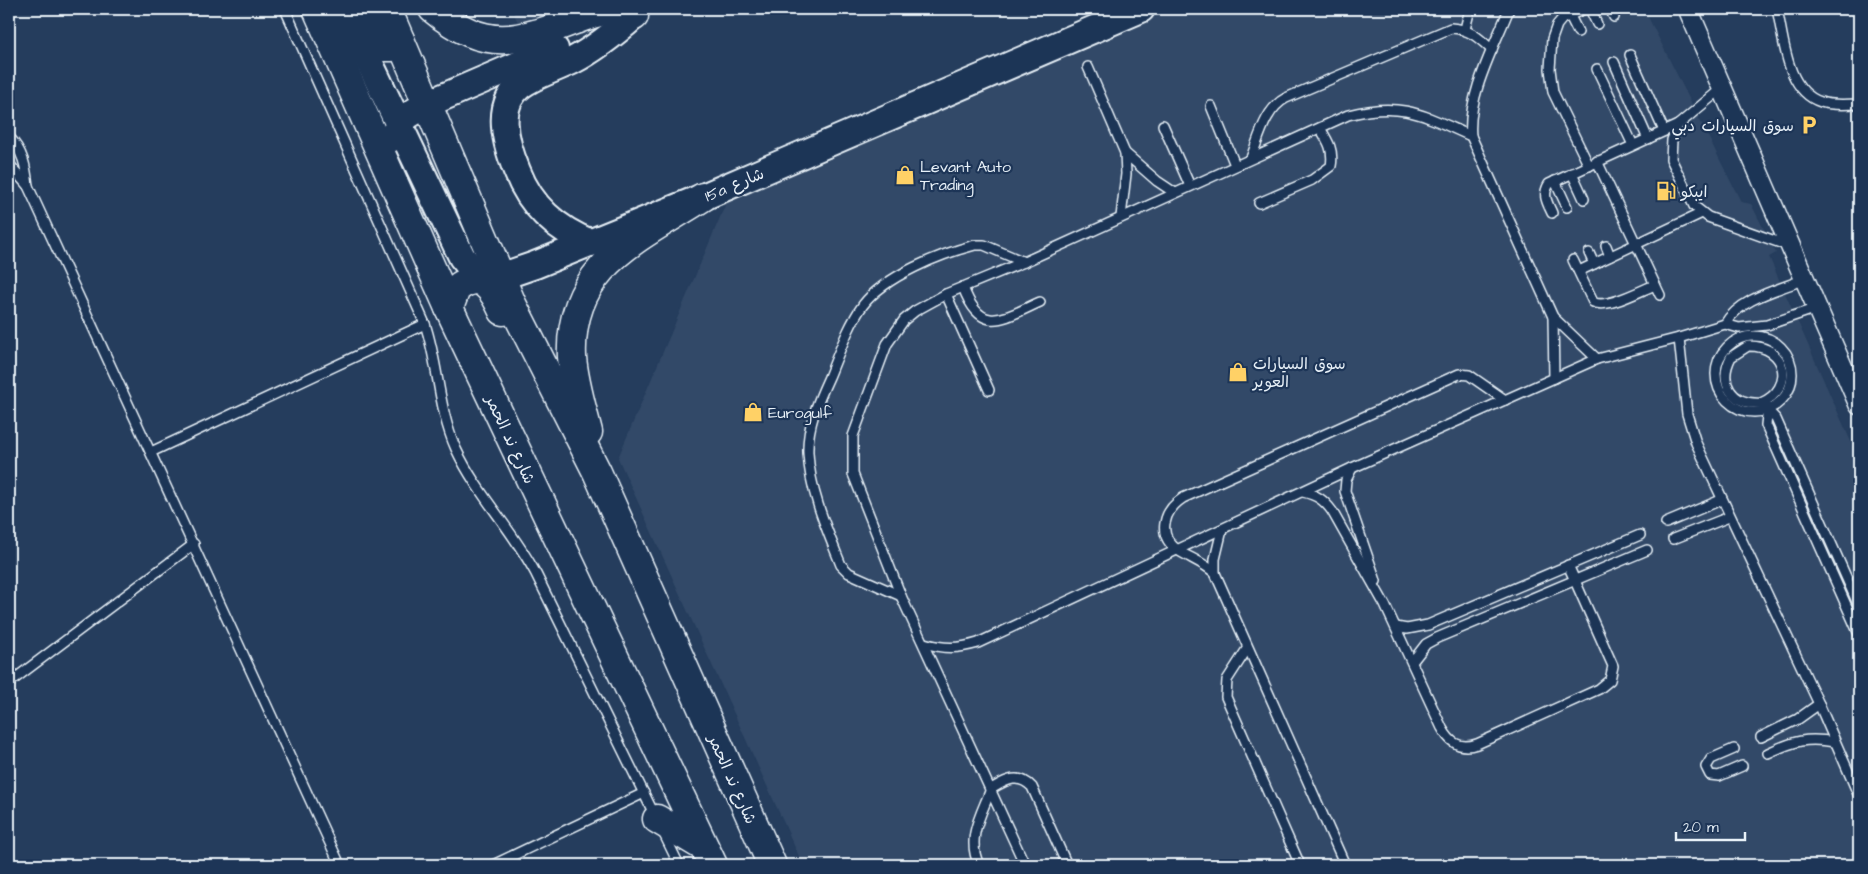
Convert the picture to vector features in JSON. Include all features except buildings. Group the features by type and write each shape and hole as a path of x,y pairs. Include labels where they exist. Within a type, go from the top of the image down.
{"main road":[{"name":"شارع ند الحمر","path":"317,9 449,308 708,856"},
{"name":"15a شارع","path":"344,9 462,257 471,268 486,275 500,276 535,266 703,198 1142,9"},
{"path":"362,9 376,40 383,47 392,47 400,40"},
{"name":"شارع ند الحمر","path":"387,9 500,276 597,472 772,865"},
{"path":"433,9 458,27 475,35 493,39 512,40 530,37 597,11 642,13"},
{"path":"382,156 392,134 407,116 427,104 642,13"},
{"path":"591,243 555,225 545,217 531,198 512,159 507,141 504,114 511,96 525,82 588,52 642,13"},
{"path":"597,472 572,359 574,322 580,304 592,280 610,259 703,198"},
{"path":"449,308 456,289 462,283 480,281 494,291 619,570 644,607 668,634"},
{"path":"657,820 708,856"}],"street":[{"path":"1688,9 1859,405"}],"lane":[{"path":"285,9 425,324 431,343 441,407 456,449 478,488 527,557 679,865"},
{"path":"1464,29 1470,9"},
{"path":"1509,9 1474,100 1469,118 1471,136 1552,317 1554,378"},
{"path":"1584,9 1562,19 1553,32 1550,81 1557,103 1593,164 1636,244 1660,295"},
{"path":"1590,9 1597,24"},
{"path":"1777,9 1792,74 1799,86 1808,95 1820,102 1859,104"},
{"path":"1570,16 1578,32"},
{"path":"1250,158 1267,117 1278,102 1451,28 1464,29 1476,35 1492,50"},
{"path":"1630,55 1664,132"},
{"path":"1614,62 1648,139"},
{"path":"1088,67 1125,153 1126,174 1121,217"},
{"path":"1597,69 1633,146"},
{"path":"1552,213 1545,197 1545,190 1555,180 1664,132 1678,124 1722,87"},
{"path":"1211,106 1235,165"},
{"path":"1025,865 902,596 853,474 852,436 861,408 894,331 915,310 946,294 1024,262 1348,115 1373,108 1399,109 1424,116 1471,136"},
{"path":"1678,124 1672,140 1671,159 1692,202 1702,213 1791,247"},
{"path":"1163,125 1190,186"},
{"path":"1259,203 1312,180 1331,166 1333,154 1320,128"},
{"path":"9,137 16,144 25,164 28,186"},
{"path":"1125,153 1157,181 1175,193"},
{"path":"9,164 28,186 340,865"},
{"path":"1572,173 1584,199"},
{"path":"1555,180 1567,207"},
{"path":"1579,271 1702,213"},
{"path":"902,596 849,574 841,565 810,474 809,435 817,405 853,323 875,291 888,281 910,270 975,245 984,245 1024,262"},
{"path":"1606,246 1610,256"},
{"path":"1589,253 1594,264"},
{"path":"1573,260 1594,302 1598,305 1608,304 1655,285"},
{"path":"1725,324 1730,315 1742,305 1805,279"},
{"path":"963,287 974,311 984,318 998,320 1040,302"},
{"path":"946,294 989,390"},
{"path":"924,643 942,648 960,648 978,643 1352,468 1598,359 1725,324 1738,328 1753,328 1817,308"},
{"path":"1552,317 1598,359"},
{"path":"151,452 425,324"},
{"path":"1766,424 1725,400 1719,388 1716,376 1718,363 1724,351 1734,342 1746,337 1759,336 1772,340 1782,348 1790,359 1791,385 1776,419"},
{"path":"1679,338 1686,414 1696,443 1721,500 1819,704 1859,796"},
{"path":"1748,346 1768,349 1776,355 1781,363 1782,383 1770,399 1761,403 1746,402 1733,394 1725,376 1731,356 1748,346"},
{"path":"1215,573 1204,564 1178,550 1170,542 1163,530 1165,517 1172,505 1183,498 1458,374 1469,375 1505,400"},
{"path":"1748,412 1768,410 1786,396"},
{"path":"1770,399 1766,424 1859,634"},
{"path":"1761,403 1776,419 1859,606"},
{"path":"1352,468 1346,480 1345,492 1385,605"},
{"path":"1303,492 1315,495 1325,502 1332,511 1385,605 1442,728 1452,742 1460,746 1477,744 1606,686 1613,673 1612,666 1568,565"},
{"path":"1666,523 1721,500"},
{"path":"1673,539 1730,517"},
{"path":"1222,530 1215,559 1215,573 1247,649 1345,865"},
{"path":"1396,627 1407,629 1428,625 1640,535"},
{"path":"9,683 194,544"},
{"path":"1412,662 1426,644 1437,638 1647,550"},
{"path":"1247,649 1227,680 1226,698 1300,865"},
{"path":"1761,737 1798,719 1819,704"},
{"path":"1768,753 1793,742 1807,739 1835,742"},
{"path":"1734,749 1711,759 1706,767 1707,772 1710,775 1719,776 1742,766"},
{"path":"978,865 972,849 972,837 991,789 1011,778 1028,783 1067,865"},
{"path":"493,865 644,793"}],"shaded area":[{"path":"512,9 562,9 520,27"},
{"name":"سوق السيارات العوير","path":"1111,9 1644,9 1741,202 1751,204 1776,253 1769,257 1859,460 1859,865 803,865 618,458 738,175"}],"place":[{"name":"سوق السيارات دبي","path":"1809,125"},
{"name":"Levant Auto Trading","path":"905,175"},
{"name":"ايبكو","path":"1666,191"},
{"name":"سوق السيارات العوير","path":"1238,372"},
{"name":"Eurogulf","path":"753,412"}]}
